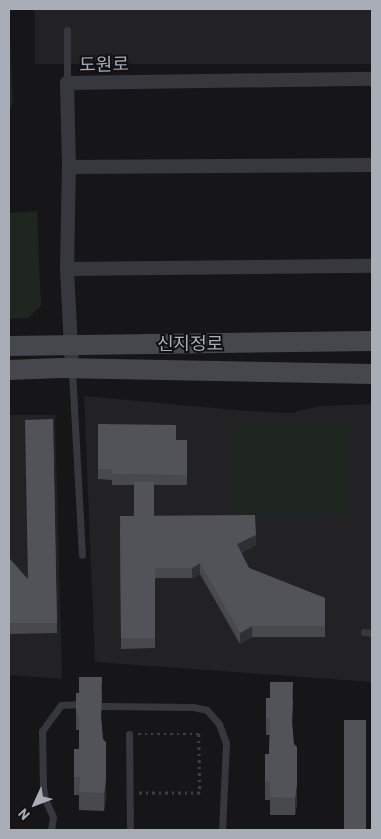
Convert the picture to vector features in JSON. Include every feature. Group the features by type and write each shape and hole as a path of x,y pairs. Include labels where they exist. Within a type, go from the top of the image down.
{"street":[{"name":"도원로","path":"72,368 67,269 69,167 67,83 372,79"},
{"path":"69,167 372,165"},
{"path":"67,269 372,266"},
{"name":"신지정로","path":"9,346 71,343 372,341"},
{"path":"9,370 72,368 372,374"}],"lane":[{"path":"67,30 67,83"},
{"path":"72,368 82,555"},
{"path":"51,830 53,817 43,788 42,731 62,705 79,704"},
{"path":"103,706 193,707 207,710 219,724 226,743 222,830"},
{"path":"128,734 130,830"}],"path":[{"path":"128,734 199,734 200,793 129,793"}],"shaded area":[{"path":"35,9 372,9 372,64 35,64"},
{"path":"9,17 13,102 9,112"},
{"path":"37,211 41,306 28,318 9,319 9,213"},
{"path":"84,396 246,411 291,413 320,406 372,404 372,682 95,662"},
{"path":"9,415 55,415 62,679 9,675"},
{"path":"232,423 348,423 348,513 232,513"}],"building":[{"path":"53,419 57,623 9,623 9,558 28,580 25,420"},
{"path":"98,424 176,425 176,440 187,440 187,475 112,474 112,469 98,469"},
{"path":"134,482 154,482 154,516 134,516"},
{"path":"255,515 256,535 237,544 249,568 325,598 325,626 252,626 240,633 200,563 192,568 155,568 155,638 121,638 120,516"},
{"path":"79,677 102,677 101,716 103,739 106,742 104,793 79,792 80,777 74,777 74,749 79,749 79,713 76,713 76,693 79,693"},
{"path":"270,682 293,682 292,721 294,744 297,747 295,798 270,797 270,782 265,782 265,754 269,754 270,718 266,718 266,698 270,698"},
{"path":"344,720 366,720 366,830 344,830"}]}
